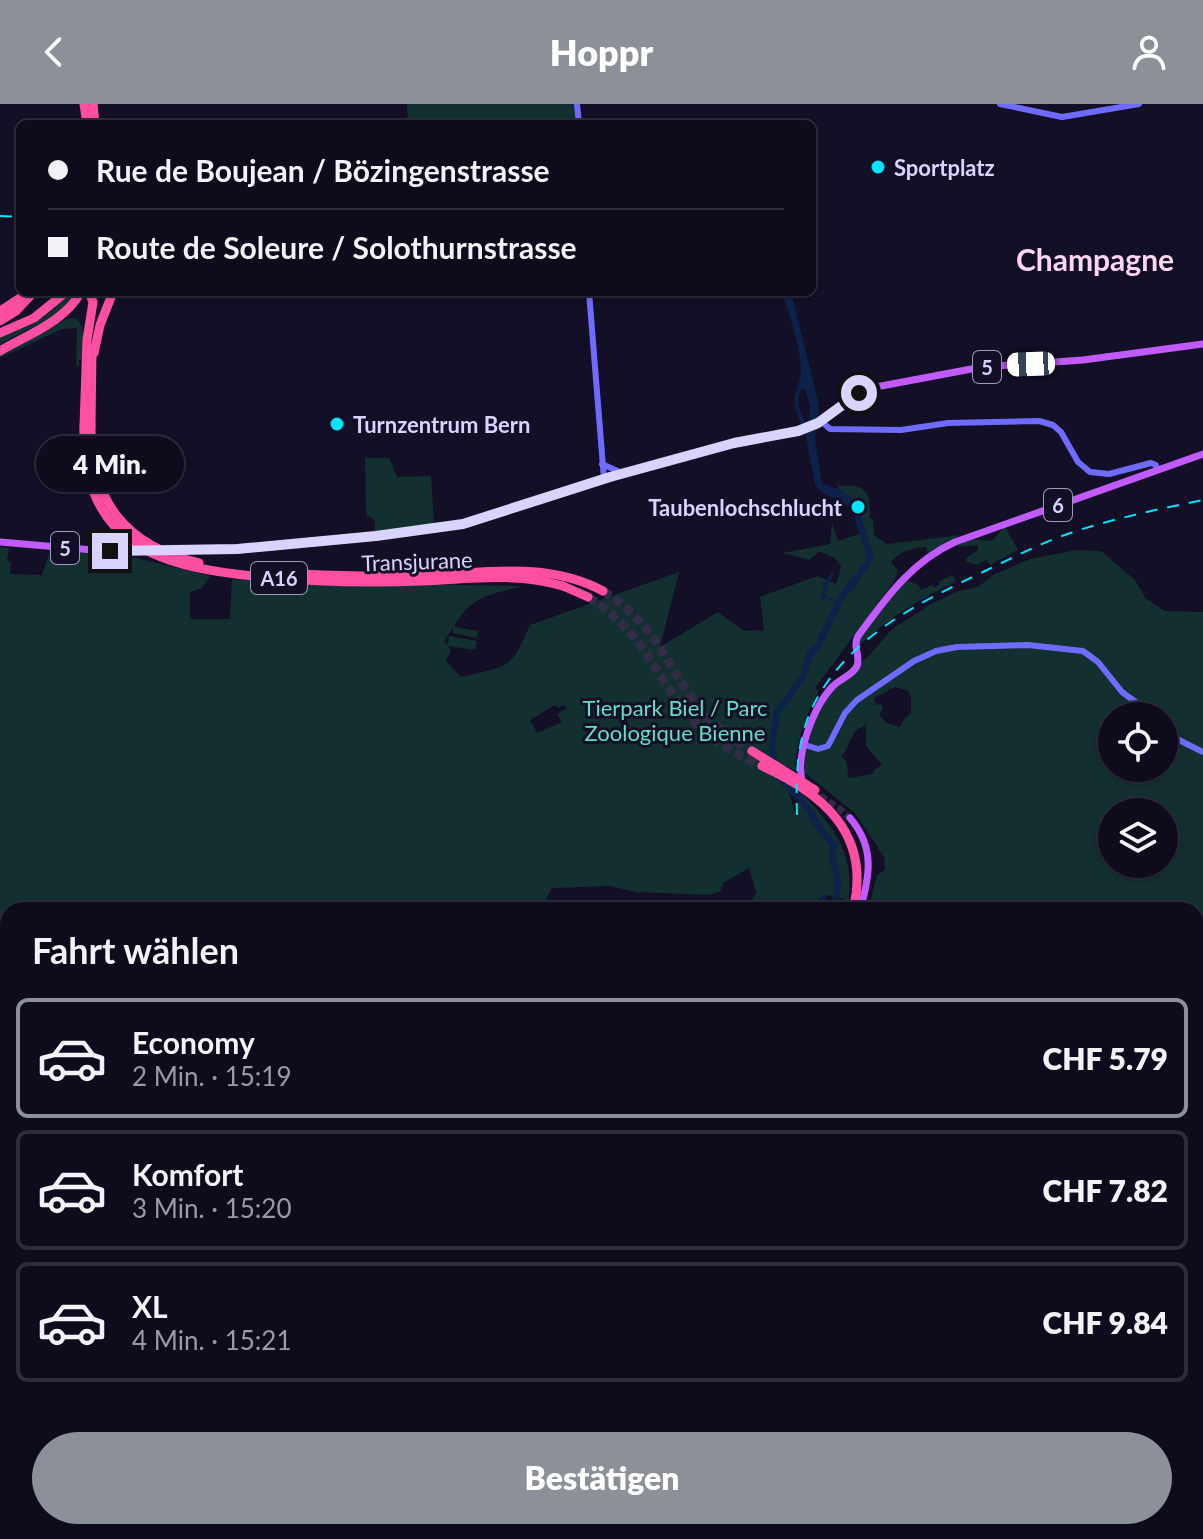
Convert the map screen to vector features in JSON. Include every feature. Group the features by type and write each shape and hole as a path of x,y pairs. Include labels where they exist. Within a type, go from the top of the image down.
{"highway":[{"path":"0,311 25,296"},
{"path":"0,321 16,311 29,296"},
{"path":"0,331 38,316 59,296"},
{"path":"0,348 61,317 79,296"},
{"name":"A16","path":"87,340 93,302 91,296"},
{"name":"A16","path":"93,365 93,320 98,296"},
{"path":"93,365 100,325 111,296"},
{"path":"61,317 77,316 86,325 87,340"},
{"name":"Transjurane","path":"87,340 87,471 102,509 128,539 145,551 172,562 211,571 277,578 380,582 513,577 563,586 588,597"},
{"name":"Transjurane","path":"93,365 87,426 96,477 112,511 140,539 182,559 231,568 302,574 404,576 528,570 577,579 603,591"},
{"path":"752,751 815,790 851,828 862,863 858,902"},
{"path":"762,766 810,793 843,827 852,844 857,866 857,902"}],"main road":[{"name":"5","path":"0,542 93,550 177,552 376,536 471,523 604,479 734,443 784,436 820,422 855,396 876,387 974,368 1083,360 1203,344"},
{"name":"6","path":"856,902 854,872 847,846 837,827 807,793 802,762 820,703 835,684 856,666 854,645 858,636 896,585 923,560 955,542 1203,454"},
{"path":"850,818 863,838 869,862 868,879 859,902"}],"street":[{"path":"1000,104 1062,117 1139,104"},
{"path":"589,296 604,479"},
{"path":"820,422 830,429 901,430 948,423 1039,421 1053,425 1061,432 1078,462 1090,472 1104,475 1151,463 1156,465 1157,470"},
{"path":"602,464 624,474"},
{"path":"805,745 818,749 828,746 852,704 914,661 944,649 991,645 1055,646 1083,651 1098,662 1122,692 1136,702"},
{"path":"1178,739 1203,752"}],"green space":[{"path":"407,104 577,104 579,120 408,120"},
{"path":"64,296 76,296 68,309 0,344 0,336 32,323"},
{"path":"75,318 83,331 79,366 76,366 77,328 62,329 0,358 0,354 66,319"},
{"path":"365,458 389,458 397,477 431,476 434,524 374,534 375,520 366,515"},
{"name":"Tierpark Biel / Parc Zoologique Bienne","path":"836,482 840,486 856,486 865,492 870,503 869,518 873,519 874,535 887,544 961,535 928,554 926,547 916,548 894,558 891,562 898,571 895,580 815,688 819,691 802,730 795,771 786,766 785,779 796,816 802,793 839,841 848,868 849,901 829,895 816,902 751,902 756,892 749,868 723,883 721,891 710,895 636,892 610,886 552,888 544,902 0,902 0,547 9,548 7,561 11,562 10,574 42,575 50,551 128,556 210,576 202,588 190,592 190,619 230,619 232,579 522,586 482,598 460,617 454,627 478,631 477,638 453,633 453,628 444,641 448,645 449,636 477,641 475,650 448,646 451,650 446,661 461,677 506,664 517,651 530,625 679,572 660,647 718,612 744,631 764,630 760,597 817,576 836,584 841,567 833,557 819,552 809,560 783,553 830,544 832,523 838,541 859,534 859,503 839,489","holes":["555,705 558,708 565,705 567,708 557,714 562,722 537,733 530,720"]},
{"path":"1005,526 1018,550 990,565 986,560 977,565 967,562 966,558 978,550 978,545 957,545 971,539 992,541"},
{"path":"1077,550 1101,551 1135,580 1146,599 1165,611 1203,612 1203,902 870,902 877,875 885,870 884,857 856,814 805,773 805,745 817,708 892,629 933,603 959,591 978,587 993,575 1030,559","holes":["895,687 908,691 911,713 900,727 887,723 879,715 883,708 881,704 876,705 874,698","866,724 866,746 882,765 873,774 849,778 846,761 841,755 855,731"]},
{"path":"952,575 956,581 892,618 858,647 858,640 906,580 918,585 921,590 932,585 934,588 939,585 938,582"}],"water":[{"path":"783,296 792,296 819,405 815,440 822,484 839,489 859,503 863,518 860,534 849,508 815,485 806,437 810,407 805,389 797,387 801,366"}],"waterway":[{"path":"802,385 796,399 803,423"},
{"path":"774,765 772,746 777,712 803,677 810,654 817,647 841,598 868,563 870,555 859,522"},
{"path":"823,599 832,574"},
{"path":"824,596 839,603"},
{"path":"779,776 834,844 838,885 835,902"},
{"path":"824,896 824,902"}],"tunnel":[{"path":"603,591 648,630 704,713 751,751"},
{"path":"588,597 624,625 681,705 702,729 726,747 762,766"},
{"path":"820,796 850,818"}],"railway":[{"path":"0,216 16,217"},
{"path":"797,815 798,761 812,708 826,683 864,642 934,596 1051,540 1105,522 1203,500"}],"place":[{"name":"Sportplatz","path":"878,167"},
{"name":"Turnzentrum Bern","path":"337,424"},
{"name":"Taubenlochschlucht","path":"858,507"}],"district":[{"name":"Champagne","path":"1095,259"}],"route":[{"path":"110,551 210,551 447,528 517,509 610,477 734,443 784,436 818,423 859,393"}]}
